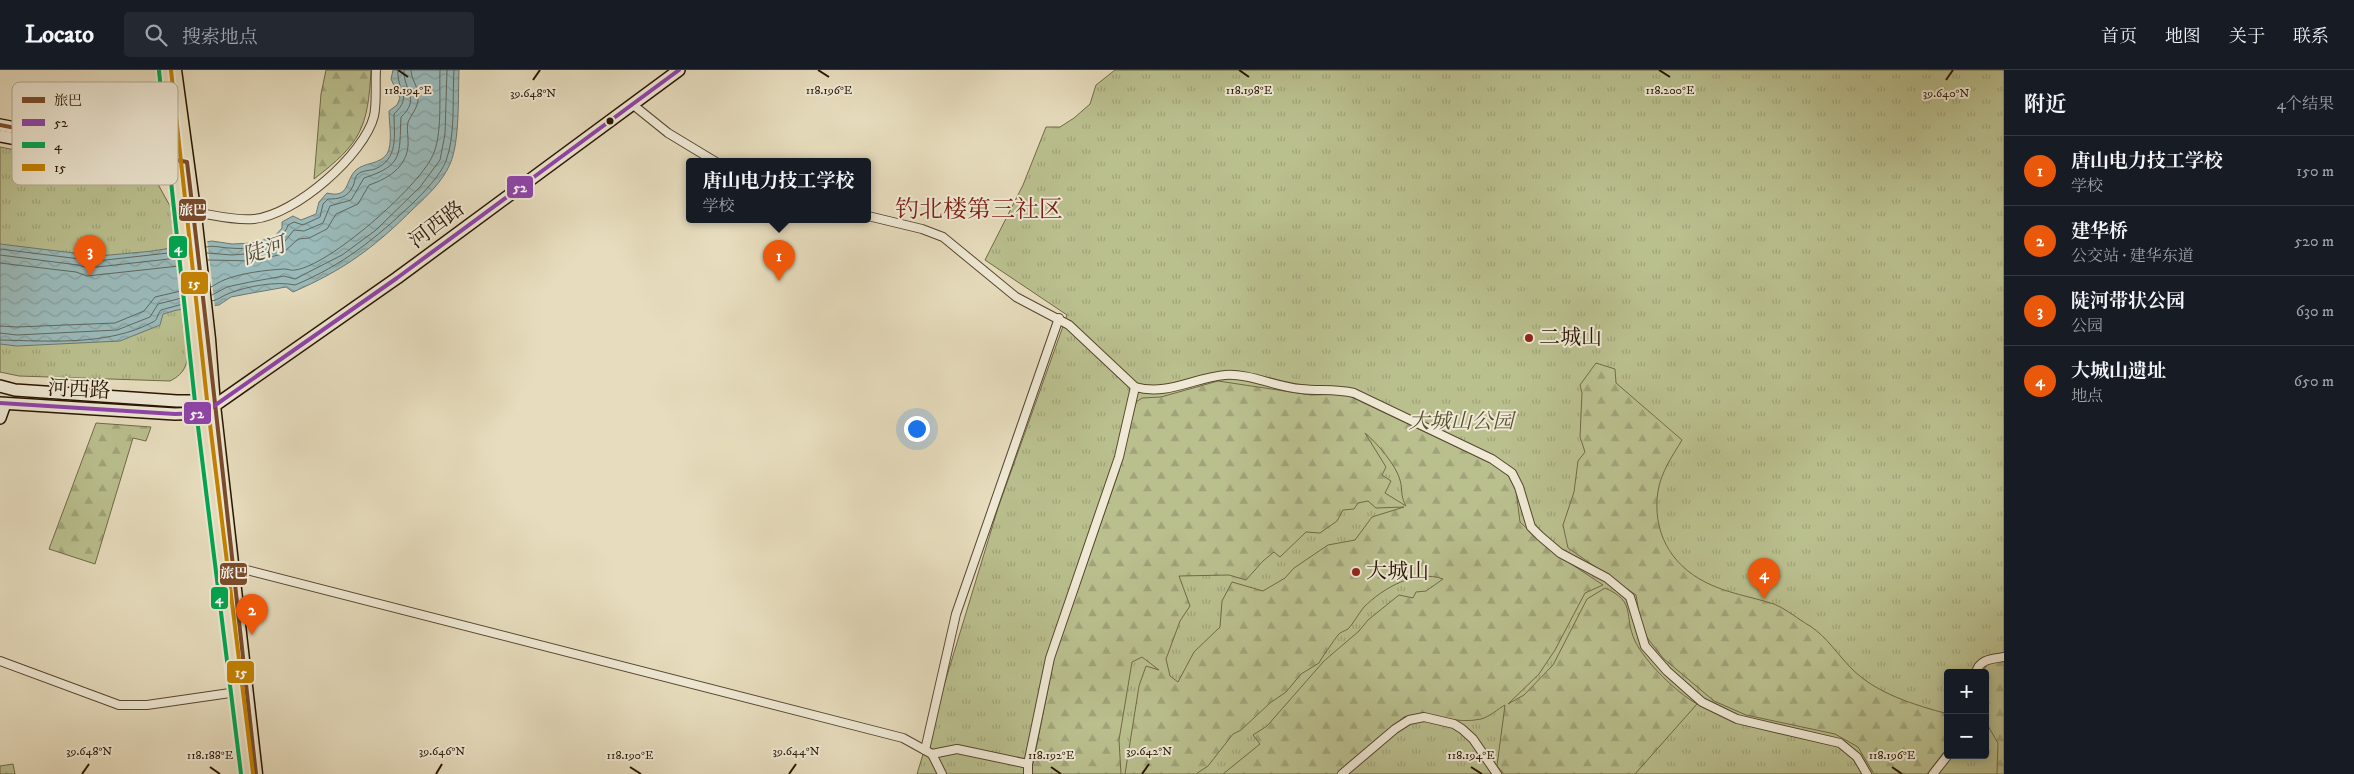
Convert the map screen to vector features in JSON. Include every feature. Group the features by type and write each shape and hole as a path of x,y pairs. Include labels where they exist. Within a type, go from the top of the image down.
{"main road":[{"path":"178,126 180,163 191,222 196,343 232,567 256,774"},
{"path":"178,150 209,339 206,406 220,560 247,774"}],"street":[{"path":"191,222 254,219 278,213 303,198 338,169 367,132 374,115 376,70"},
{"name":"河西路","path":"3,403 175,414 206,406 397,278 679,70"},
{"path":"632,104 668,133 709,158"},
{"path":"871,217 922,229 943,238 1016,297 1059,318 1135,387 1149,391 1163,391 1226,375 1300,389 1337,390 1354,393 1492,459 1512,473 1519,488 1531,527 1560,553 1607,578 1630,597 1645,646 1667,672 1702,702 1737,719 1817,736 1840,743 1857,757 1867,774"},
{"path":"928,752 956,614 1059,318"},
{"name":"河西路","path":"0,386 15,390 167,401 206,406"},
{"path":"1028,774 1028,764 1050,658 1119,457 1135,387"},
{"path":"0,418 3,403"},
{"path":"220,560 232,567 903,738 928,752 942,774"},
{"path":"1977,669 1977,666 1984,660 2004,657"},
{"path":"0,660 119,705 147,705 237,692"},
{"path":"1342,774 1395,729 1410,720 1424,717 1454,724 1462,728 1473,739 1497,774"},
{"path":"928,752 957,749 1028,764"},
{"path":"1933,774 1945,759"}],"green space":[{"path":"326,70 371,70 370,90 364,120 359,133 342,155 314,179 321,94"},
{"name":"大城山公园","path":"1115,70 2004,70 2004,774 917,774 998,508 1067,315 985,260 1023,185 1046,127 1060,127 1090,104 1096,85"},
{"path":"0,147 12,149 12,185 158,185 170,206 188,346 185,367 180,375 170,381 19,376 0,372"},
{"path":"1596,363 1615,369 1616,383 1682,440 1662,477 1658,491 1657,506 1661,533 1666,545 1682,566 1693,575 1713,586 1774,604 1788,611 1816,630 1862,678 1897,698 1944,713 1944,752 1927,774 1874,774 1858,747 1835,734 1746,715 1714,701 1663,658 1642,631 1636,595 1568,548 1563,525 1574,492 1578,461 1585,452 1580,437 1582,393 1580,385"},
{"path":"1218,381 1311,395 1345,394 1499,467 1510,478 1516,491 1520,522 1550,550 1603,585 1585,593 1555,650 1539,674 1508,704 1524,695 1553,665 1587,599 1605,588 1615,593 1625,604 1635,641 1646,658 1671,685 1697,704 1635,774 1504,774 1497,766 1505,705 1481,719 1462,721 1423,716 1404,717 1338,774 1223,774 1260,744 1253,735 1267,726 1324,661 1359,631 1368,620 1399,595 1413,598 1416,592 1426,591 1443,579 1422,576 1411,578 1390,587 1364,607 1348,629 1338,635 1319,663 1301,674 1286,692 1270,703 1241,730 1233,734 1208,766 1196,774 1125,774 1139,686 1146,666 1159,670 1142,657 1132,662 1119,740 1121,774 1031,774 1054,658 1119,471 1136,402 1142,398 1161,397","holes":["1365,433 1380,448 1395,468 1406,506 1385,493 1391,481 1382,475 1386,467","1368,501 1376,508 1404,507 1372,517 1355,540 1328,545 1294,568 1285,578 1263,591 1232,582 1222,601 1220,627 1194,652 1178,682 1170,676 1166,659 1180,621 1190,606 1179,576 1229,575 1246,580 1274,552 1280,557 1306,532 1320,533 1337,521 1343,510 1354,509 1358,503"]},
{"path":"96,423 151,427 146,441 133,438 95,564 49,549"},
{"path":"2004,660 2004,774 1997,774 1998,743 1989,728 1989,669 1984,669 1988,663"},
{"path":"13,764 15,774 0,774 0,766"}],"water":[{"name":"陡河","path":"393,70 459,70 458,118 453,155 450,164 434,188 386,234 358,256 328,275 293,292 286,287 231,297 219,305 177,310 163,314 160,325 120,341 17,346 0,344 0,244 82,254 88,257 153,251 212,241 232,244 253,243 274,237 282,228 282,222 293,216 301,220 316,214 319,202 327,193 340,193 346,188 356,170 384,158 387,154 390,139 389,111 397,105 400,98 391,79"}],"pier":[{"path":"207,239 215,308 184,312 177,244"}],"transit line":[{"name":"15","path":"171,70 172,82"},
{"name":"52","path":"0,403 175,414 204,413 397,278 679,70"},
{"name":"4","path":"159,71 160,82"},
{"name":"旅巴","path":"0,125 12,127"},
{"name":"15","path":"178,134 207,400 253,773"},
{"name":"旅巴","path":"178,160 187,162 256,774"},
{"name":"4","path":"171,185 195,402 241,774"}],"place":[{"name":"陡河带状公园","path":"90,276"},
{"name":"唐山电力技工学校","path":"779,281"},
{"name":"二城山","path":"1529,338"},
{"name":"大城山","path":"1356,572"},
{"name":"大城山遗址","path":"1764,599"},
{"name":"建华桥","path":"252,635"}],"district":[{"name":"钓北楼第三社区","path":"979,210"}]}
